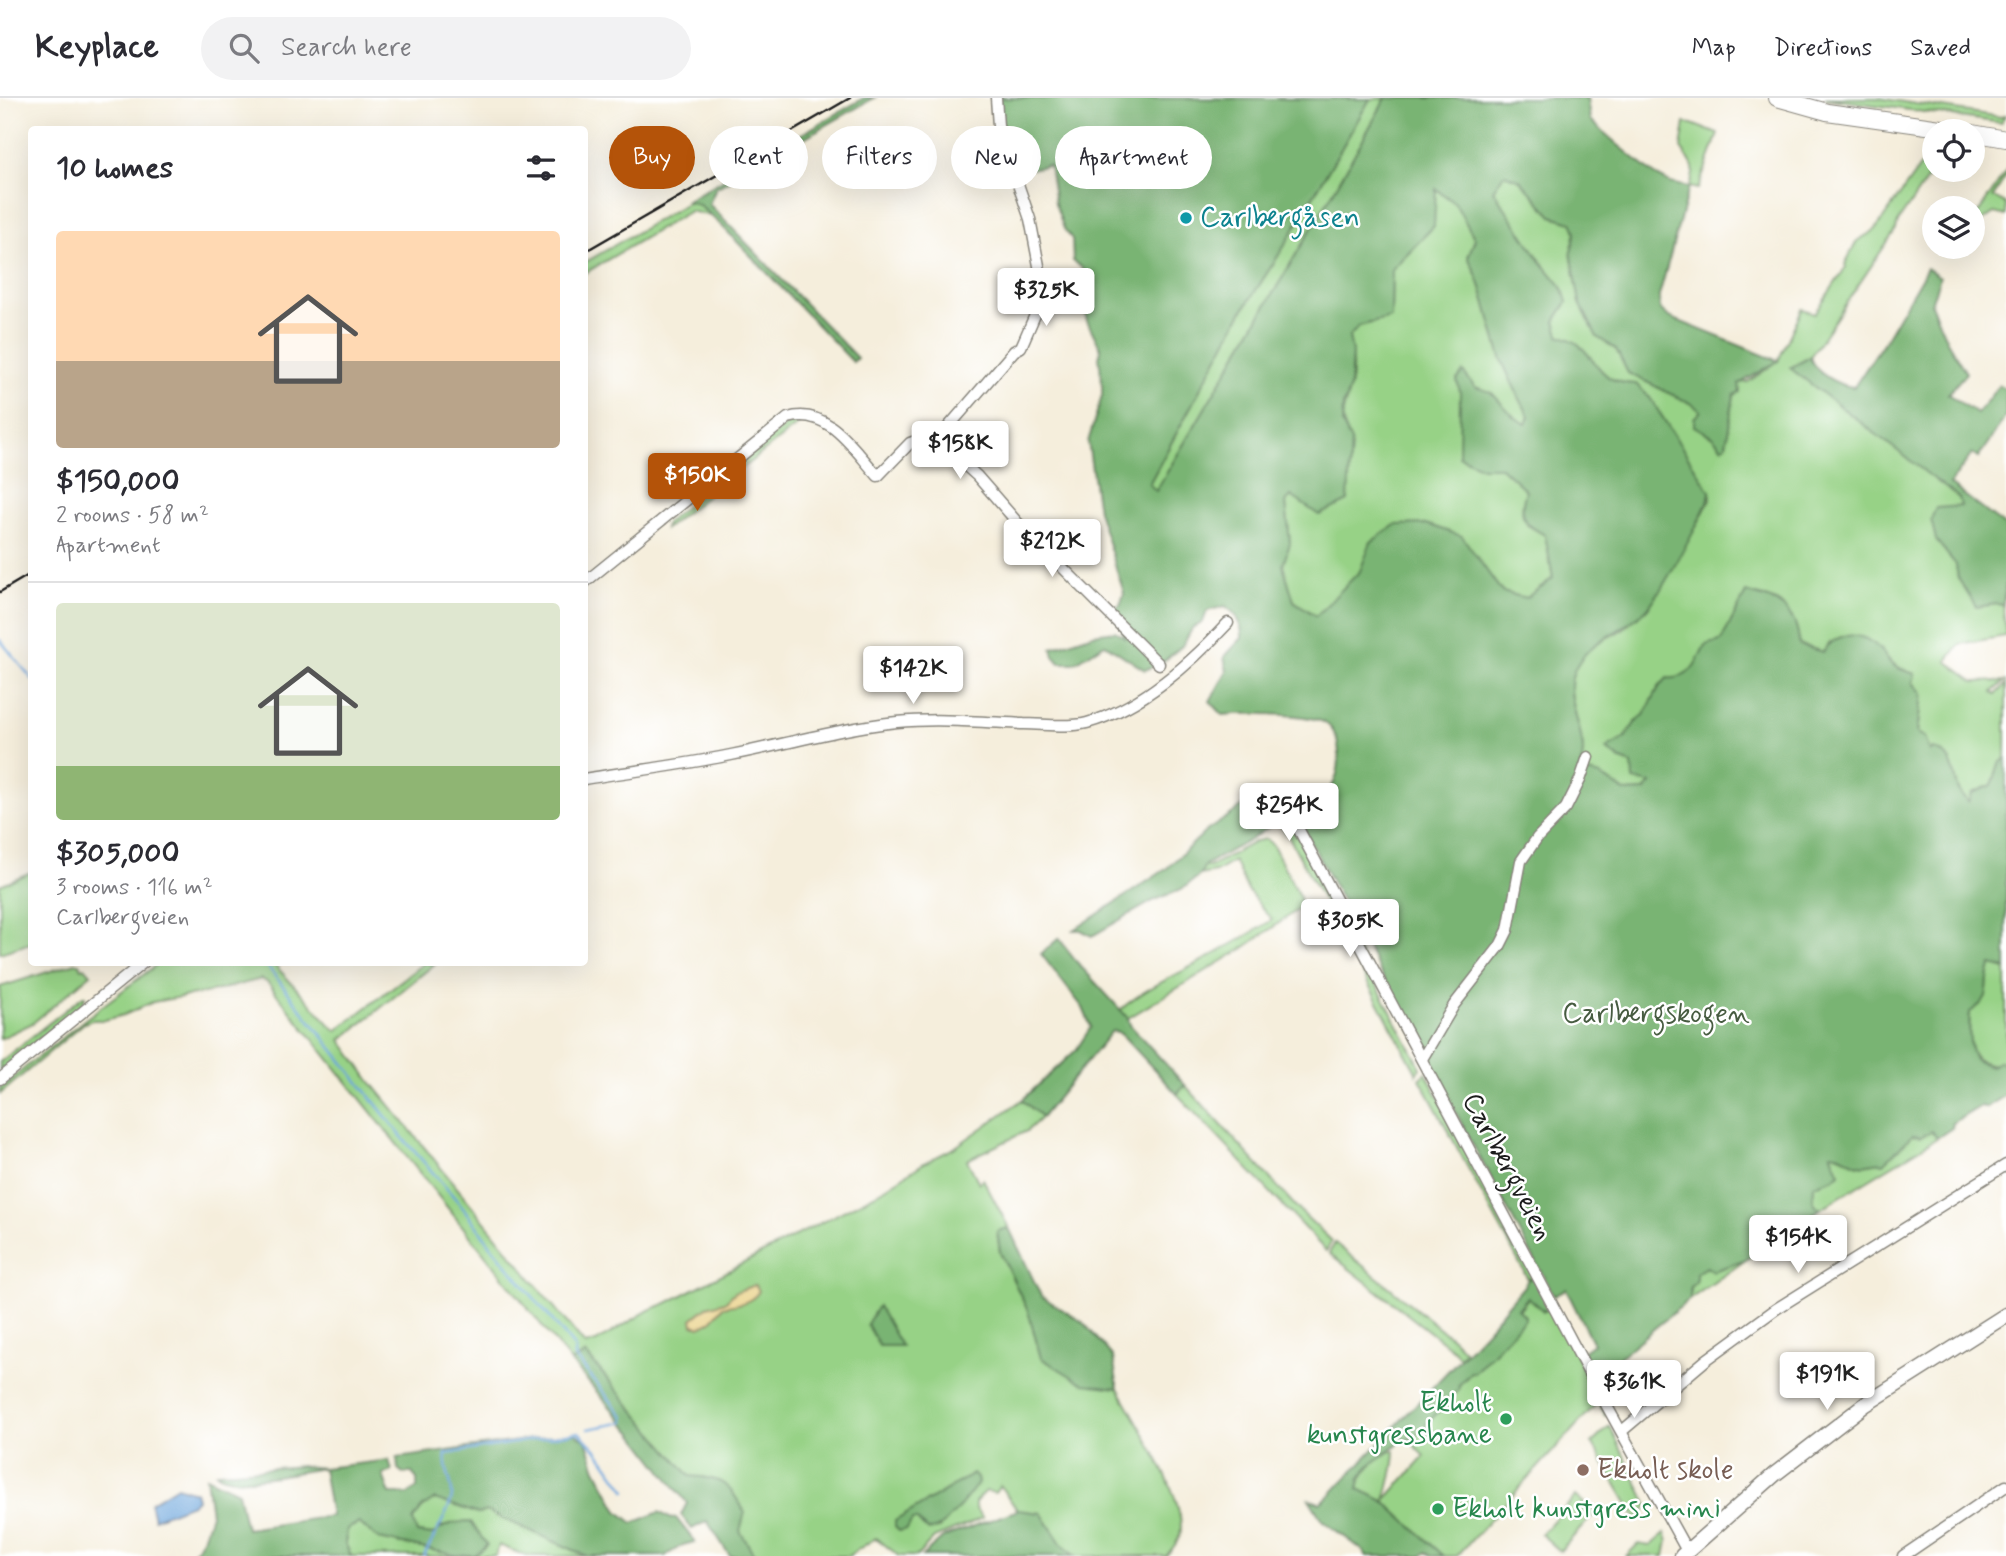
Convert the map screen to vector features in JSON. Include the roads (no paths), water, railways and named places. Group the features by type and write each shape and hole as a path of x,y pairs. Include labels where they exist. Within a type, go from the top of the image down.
{"main road":[{"path":"1777,98 1827,112 1922,125"},
{"path":"1985,135 2006,139"}],"street":[{"path":"937,440 1014,351 1021,347 1042,299 1040,271 1030,219 998,126 996,98"},
{"path":"588,580 788,418 802,415 830,424 878,476 910,443 930,436 937,440 977,476 1017,523 1159,664"},
{"path":"588,778 717,758 852,729 896,723 945,719 1084,724 1108,716 1166,682 1228,623"},
{"path":"1422,1059 1454,1006 1500,946 1508,930 1521,861 1537,838 1566,808 1588,757"},
{"name":"Carlbergveien","path":"1283,800 1686,1554"},
{"path":"0,1080 139,966"},
{"path":"1622,1431 1706,1360 1776,1309 2006,1165"},
{"path":"1686,1554 1775,1474 1866,1404 2006,1315"},
{"path":"1903,1556 2006,1486"}],"water":[{"path":"177,1486 195,1492 197,1499 192,1504 154,1519 150,1503"}],"waterway":[{"path":"0,640 28,674"},
{"path":"267,966 402,1137 461,1205 575,1348 575,1357 624,1417 624,1421 620,1423 588,1429"},
{"path":"424,1556 451,1502 446,1454 579,1432 599,1453 626,1491"}],"railway":[{"path":"588,250 850,98"},
{"path":"0,592 28,575"}],"place":[{"name":"Carlbergåsen","path":"1186,218"},
{"name":"Ekholt kunstgressbane","path":"1506,1419"},
{"name":"Ekholt skole","path":"1583,1470"},
{"name":"Ekholt kunstgress mini","path":"1438,1509"}],"park label":[{"name":"Carlbergskogen","path":"1656,1014"}]}
